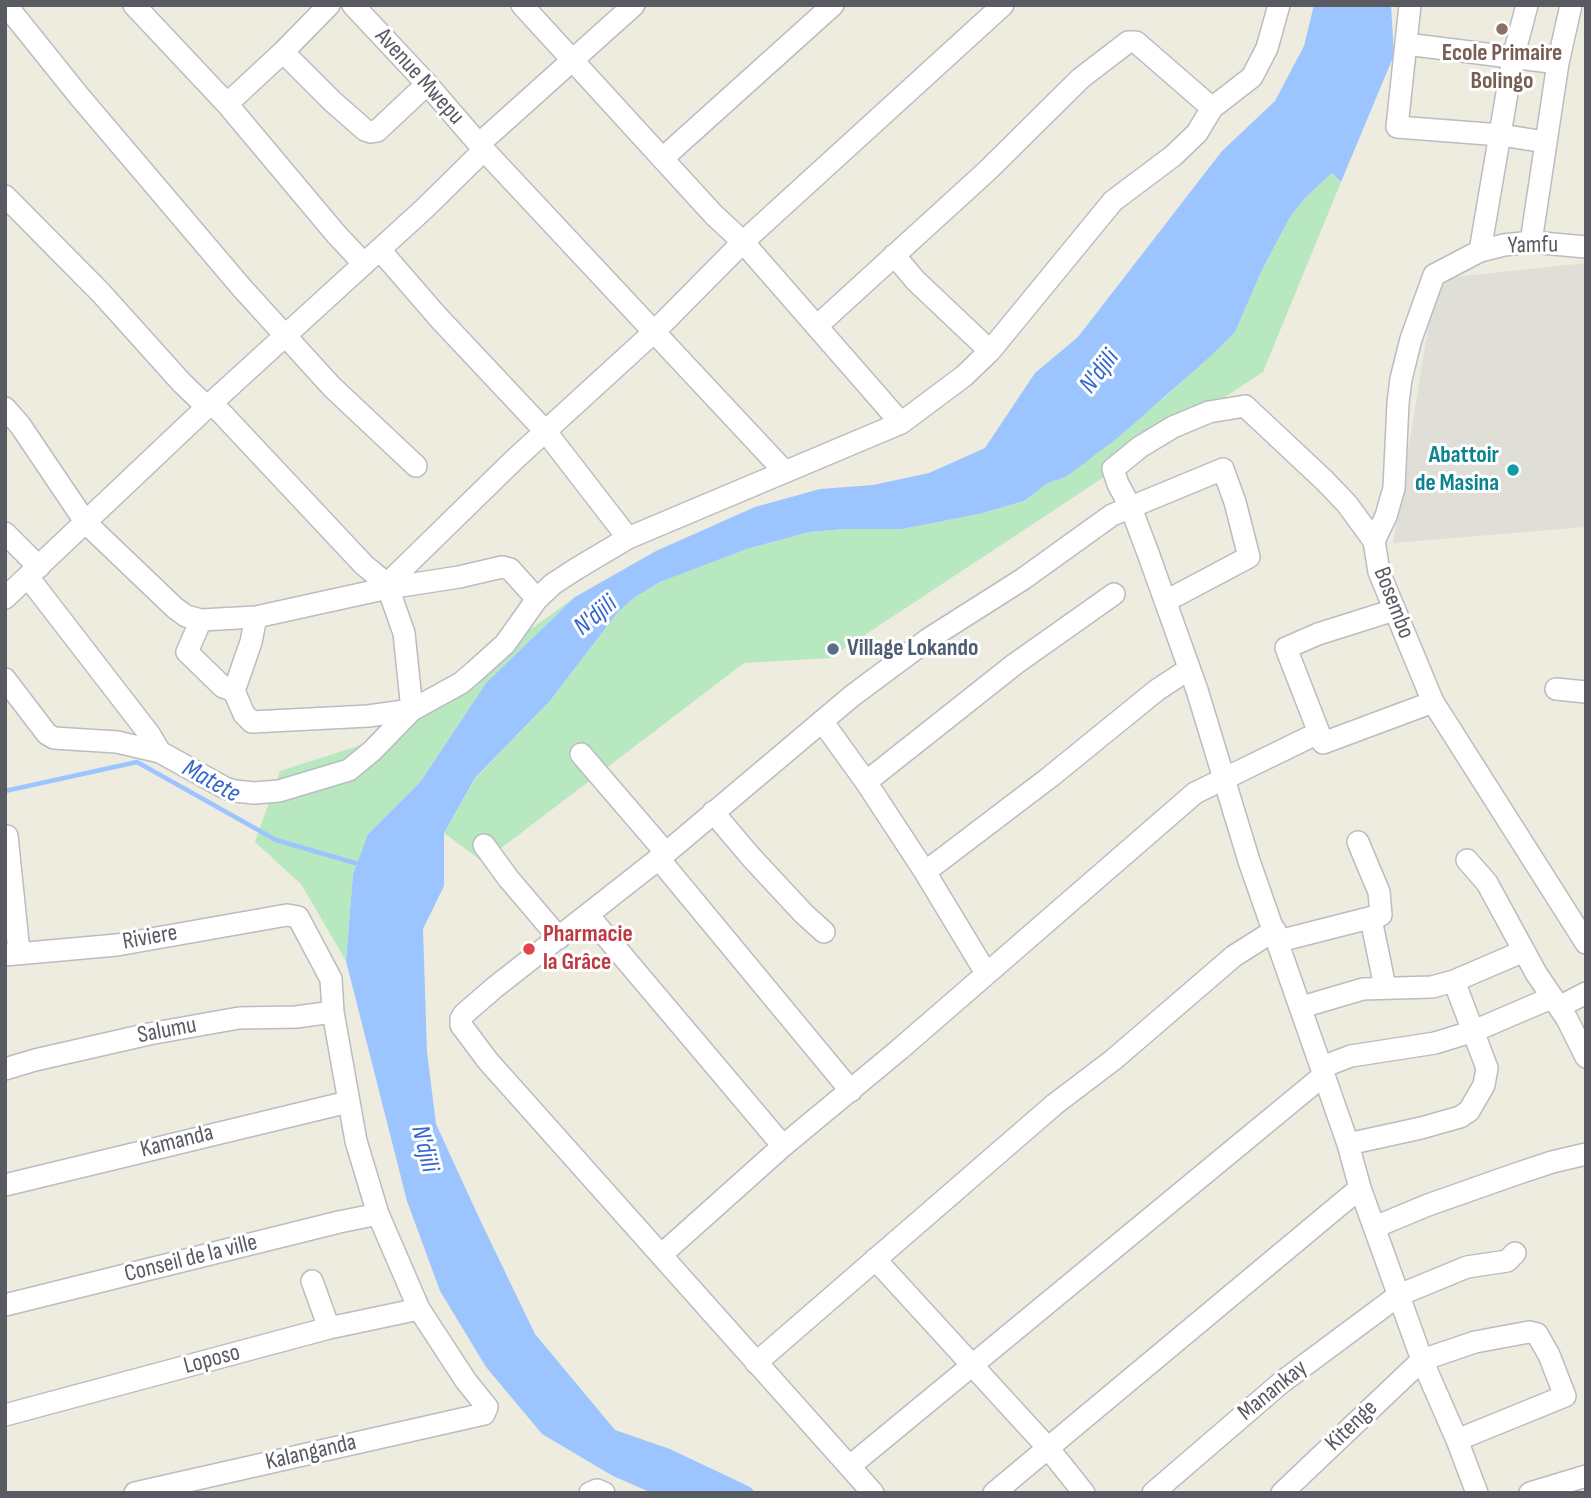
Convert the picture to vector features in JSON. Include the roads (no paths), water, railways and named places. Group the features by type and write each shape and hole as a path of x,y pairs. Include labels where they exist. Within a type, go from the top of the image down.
{"street":[{"path":"6,5 164,196 332,387 416,466"},
{"path":"134,5 227,104 336,234 372,257 438,317 546,432 628,538"},
{"path":"227,104 329,5"},
{"name":"Avenue Mwepu","path":"353,5 785,472"},
{"path":"522,5 613,106 743,242 901,423"},
{"path":"5,598 372,257 482,147 634,5"},
{"path":"663,158 833,5"},
{"path":"388,586 546,432 654,332 743,242 1003,5"},
{"path":"5,679 47,734 54,738 117,742 160,752 225,788 236,791 279,791 349,770 390,735 412,710 461,683 505,644 537,599 564,576 628,538 901,423 964,376 990,351 1098,216 1113,201 1189,142 1212,108 1242,87 1259,67 1279,5"},
{"path":"1410,5 1397,127 1502,135 1545,142"},
{"path":"1480,251 1502,135 1513,58 1527,5"},
{"path":"1531,242 1558,63 1571,5"},
{"path":"817,326 987,171 1081,78 1128,42 1136,42 1212,108"},
{"path":"1406,44 1558,63"},
{"path":"283,52 332,101 365,130 371,132 377,131 427,84"},
{"path":"5,196 92,284 182,383 210,405 364,565 388,586 404,633 412,710"},
{"name":"Yamfu","path":"1480,251 1531,242 1586,247"},
{"name":"Bosembo","path":"1480,251 1438,272 1432,278 1401,379 1394,488 1386,516 1374,541 1379,572 1433,702 1586,943"},
{"path":"894,256 916,281 990,351"},
{"path":"1374,541 1347,504 1245,406 1209,412 1173,427 1115,466 1113,471 1131,508 1166,601 1250,861 1348,1143 1360,1188 1422,1360 1457,1440 1469,1488"},
{"path":"5,408 45,460 86,523 174,608 186,616 201,620 256,617 388,586 459,577 502,567 510,569 537,599"},
{"path":"873,1493 495,1070 461,1025 461,1019 494,988 662,856 822,721 930,638 1023,579 1112,514 1220,470 1224,471 1249,557 1166,601"},
{"path":"5,533 150,734 160,752"},
{"path":"866,782 1015,664 1114,594"},
{"path":"1394,610 1287,646 1322,743 1433,702"},
{"path":"256,617 251,642 234,691 244,714 252,722 368,716 412,710"},
{"path":"201,620 187,652 223,687 234,691"},
{"path":"925,872 1050,777 1157,690 1189,669"},
{"path":"1556,690 1586,692"},
{"path":"822,721 925,872 986,973"},
{"path":"661,1255 783,1146 851,1091 1195,793 1318,733"},
{"path":"582,754 851,1091"},
{"path":"713,813 804,914 824,932"},
{"path":"7,836 12,953"},
{"path":"756,1363 1055,1104 1113,1060 1234,956 1277,935 1381,915 1378,892 1358,842"},
{"path":"484,845 559,938"},
{"path":"1467,860 1487,883 1586,1057"},
{"name":"Riviere","path":"12,953 117,945 293,914 298,917 331,979 333,1012"},
{"path":"588,915 783,1146"},
{"path":"1371,919 1385,988"},
{"path":"1302,1007 1363,989 1432,987 1454,981 1524,951"},
{"path":"1348,1143 1421,1128 1465,1115 1484,1085 1487,1068 1454,981"},
{"path":"850,1466 1323,1071 1351,1056 1435,1043 1586,993"},
{"path":"333,1012 356,1141 377,1214 419,1309"},
{"name":"Salumu","path":"5,1069 162,1031 239,1018 296,1017 333,1012"},
{"name":"Kamanda","path":"5,1185 348,1102"},
{"path":"1375,1227 1494,1181 1552,1161 1586,1154"},
{"path":"993,1493 1360,1188"},
{"name":"Conseil de la ville","path":"5,1305 377,1214"},
{"name":"Manankay","path":"1153,1493 1282,1382 1399,1295 1467,1267 1507,1261 1515,1253"},
{"path":"875,1259 1048,1448 1084,1493"},
{"path":"312,1280 328,1328"},
{"name":"Loposo","path":"5,1415 328,1328 419,1309"},
{"name":"Kalanganda","path":"135,1493 484,1414 487,1407 466,1381 419,1309"},
{"path":"1422,1360 1475,1342 1529,1332 1536,1334 1549,1355 1565,1396 1457,1440"},
{"name":"Kitenge","path":"1282,1493 1422,1360"},
{"path":"1530,1493 1586,1476"}],"water":[{"name":"N'djili","path":"1314,5 1391,5 1394,55 1341,182 1332,173 1306,197 1290,217 1262,270 1235,332 1214,353 1120,436 1066,477 1048,483 1024,501 979,514 902,529 809,532 747,549 660,582 635,597 618,612 549,702 475,778 444,833 444,886 423,929 427,1052 436,1124 481,1222 535,1334 615,1430 670,1449 750,1487 756,1493 652,1493 613,1476 542,1434 486,1367 440,1291 407,1201 346,961 353,874 368,834 421,781 486,683 575,597 656,551 755,507 820,489 873,485 929,473 985,448 1035,373 1078,337 1222,151 1275,101 1304,46"}],"waterway":[{"name":"Matete","path":"5,791 137,762 276,840 362,865"}],"place":[{"name":"Ecole Primaire Bolingo","path":"1502,29"},
{"name":"Abattoir de Masina","path":"1513,470"},
{"name":"Village Lokando","path":"833,649"},
{"name":"Pharmacie la Grâce","path":"529,949"}]}
